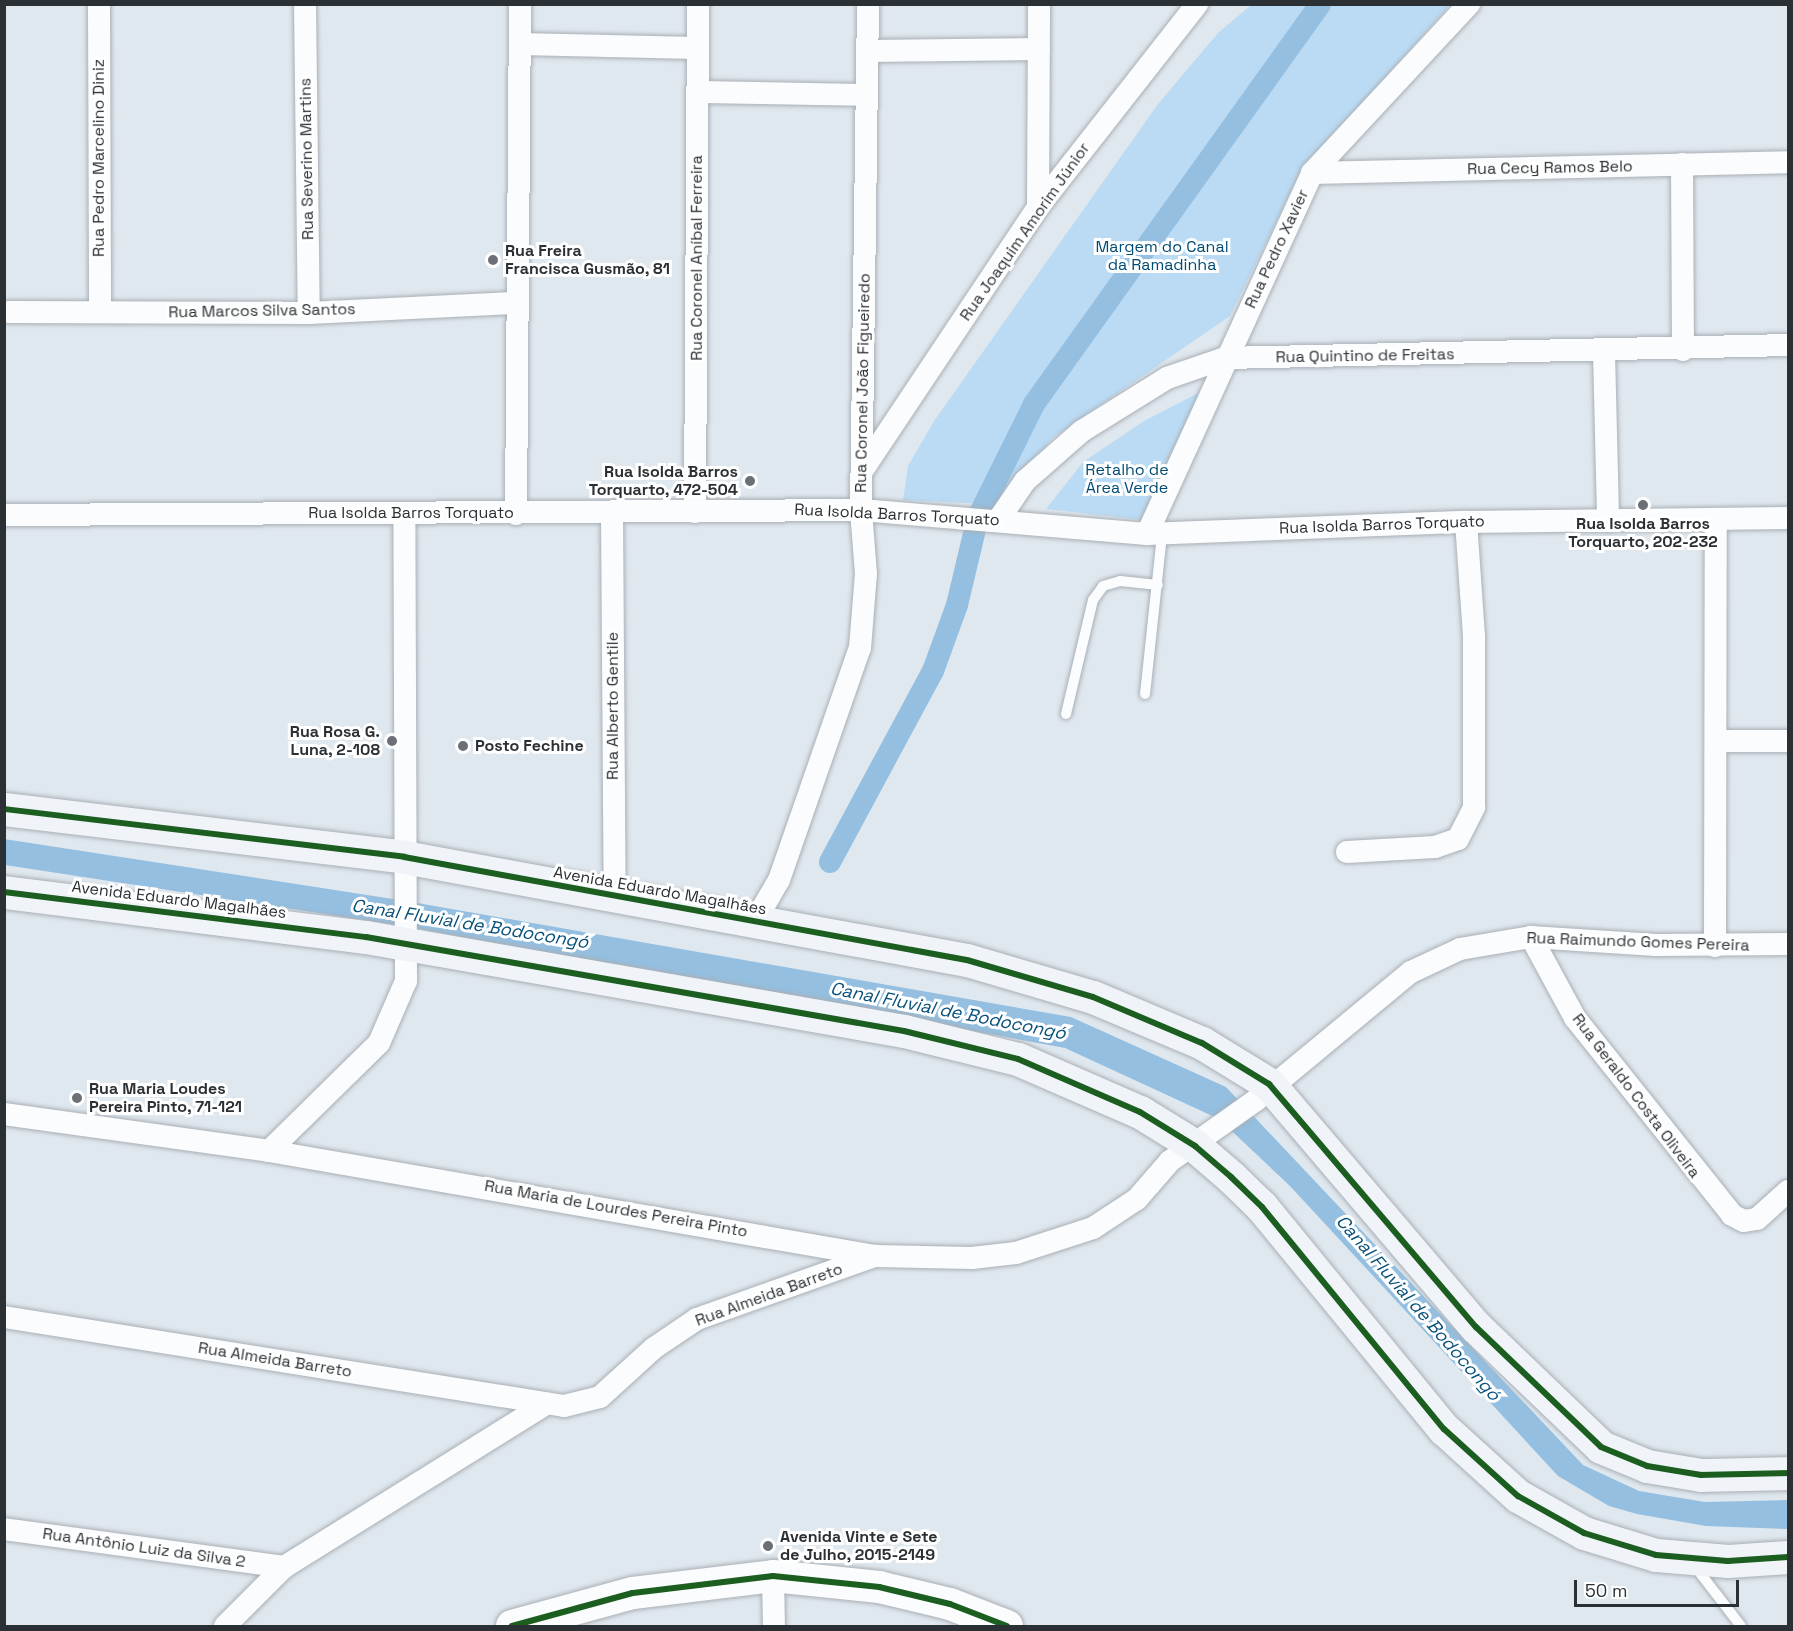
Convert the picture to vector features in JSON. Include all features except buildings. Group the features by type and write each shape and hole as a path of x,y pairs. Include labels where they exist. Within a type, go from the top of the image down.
{"main road":[{"name":"Avenida Eduardo Magalhães","path":"4,809 755,921 967,960 1062,987 1202,1043 1262,1092 1354,1178 1476,1327 1601,1447 1647,1466 1701,1475 1788,1473"},
{"name":"Avenida Eduardo Magalhães","path":"4,892 366,937 405,939 802,1012 977,1047 1100,1093 1195,1146 1288,1238 1444,1429 1518,1496 1618,1546 1689,1559 1788,1557"},
{"path":"512,1626 633,1593 773,1576 879,1587 950,1604 1007,1626"}],"street":[{"name":"Rua Pedro Marcelino Diniz","path":"99,4 100,312"},
{"name":"Rua Severino Martins","path":"305,4 309,313"},
{"path":"516,514 520,4"},
{"name":"Rua Coronel Aníbal Ferreira","path":"696,512 698,92 696,48 698,4"},
{"name":"Rua Coronel João Figueiredo","path":"755,921 779,880 860,648 866,574 861,510 864,468 868,4"},
{"path":"1038,207 1040,4"},
{"name":"Rua Joaquim Amorim Júnior","path":"864,468 1038,207 1197,4"},
{"name":"Rua Pedro Xavier","path":"1155,534 1225,358 1312,173 1469,4"},
{"path":"520,44 696,48"},
{"path":"867,51 1039,49"},
{"path":"698,92 866,95"},
{"name":"Rua Cecy Ramos Belo","path":"1312,173 1788,162"},
{"path":"1682,164 1683,350"},
{"name":"Rua Marcos Silva Santos","path":"8,312 309,313 516,303"},
{"name":"Rua Quintino de Freitas","path":"999,519 1025,481 1082,431 1167,378 1225,358 1604,352 1788,345"},
{"path":"1604,352 1608,521"},
{"name":"Rua Isolda Barros Torquato","path":"4,515 404,515 861,510 999,519 1155,534 1466,522 1788,518"},
{"name":"Rua Alberto Gentile","path":"612,512 615,899"},
{"path":"269,1151 379,1043 405,981 404,515"},
{"path":"1715,946 1719,741 1716,519"},
{"path":"1347,852 1435,847 1458,839 1474,807 1474,636 1466,522"},
{"path":"1719,741 1788,741"},
{"name":"Rua Raimundo Gomes Pereira","path":"1195,1146 1411,972 1460,949 1531,937 1715,946 1788,944"},
{"name":"Rua Geraldo Costa Oliveira","path":"1531,937 1575,1018 1698,1177 1738,1218 1750,1222 1766,1213 1788,1191"},
{"name":"Rua Maria de Lourdes Pereira Pinto","path":"4,1114 269,1151 875,1256 972,1258 1056,1243 1093,1228 1137,1199 1170,1161 1195,1146"},
{"name":"Rua Almeida Barreto","path":"4,1317 546,1404 582,1404 600,1397 697,1319 875,1256"},
{"path":"225,1626 284,1567 546,1404"},
{"name":"Rua Antônio Luiz da Silva 2","path":"4,1529 284,1567"},
{"path":"773,1576 774,1626"}],"lane":[{"path":"1145,694 1158,585 1155,534"},
{"path":"1066,714 1093,600 1102,586 1120,581 1158,585"},
{"path":"1689,1559 1740,1626"}],"green space":[{"name":"Margem do Canal da Ramadinha","path":"1251,5 1450,5 1301,171 1230,316 1051,439 1006,505 903,500 908,466 934,421 1158,104 1218,33"},
{"name":"Retalho de Área Verde","path":"1210,387 1151,521 1046,509 1083,462 1144,421"}],"water":[{"name":"Canal Fluvial de Bodocongó","path":"4,839 406,901 1071,1017 1226,1087 1583,1465 1639,1491 1705,1502 1788,1500 1788,1529 1706,1526 1637,1514 1609,1506 1558,1476 1290,1186 1219,1119 1065,1048 403,926 5,865"}],"waterway":[{"path":"830,862 933,671 957,605 978,517 1034,404 1320,4"}],"cycle path":[{"path":"4,809 404,857 967,960 1093,997 1202,1043 1269,1084 1476,1327 1601,1447 1647,1466 1701,1475 1788,1473"},
{"path":"4,892 366,937 904,1031 1018,1059 1140,1112 1195,1146 1231,1177 1262,1207 1444,1429 1518,1496 1584,1533 1656,1555 1728,1561 1788,1557"},
{"path":"512,1626 633,1593 773,1576 879,1587 950,1604 1007,1626"}],"place":[{"name":"Rua Freira Francisca Gusmão, 81","path":"493,260"},
{"name":"Rua Isolda Barros Torquarto, 472-504","path":"750,481"},
{"name":"Rua Isolda Barros Torquarto, 202-232","path":"1643,505"},
{"name":"Rua Rosa G. Luna, 2-108","path":"392,741"},
{"name":"Posto Fechine","path":"463,746"},
{"name":"Rua Maria Loudes Pereira Pinto, 71-121","path":"77,1098"},
{"name":"Avenida Vinte e Sete de Julho, 2015-2149","path":"768,1546"}]}
